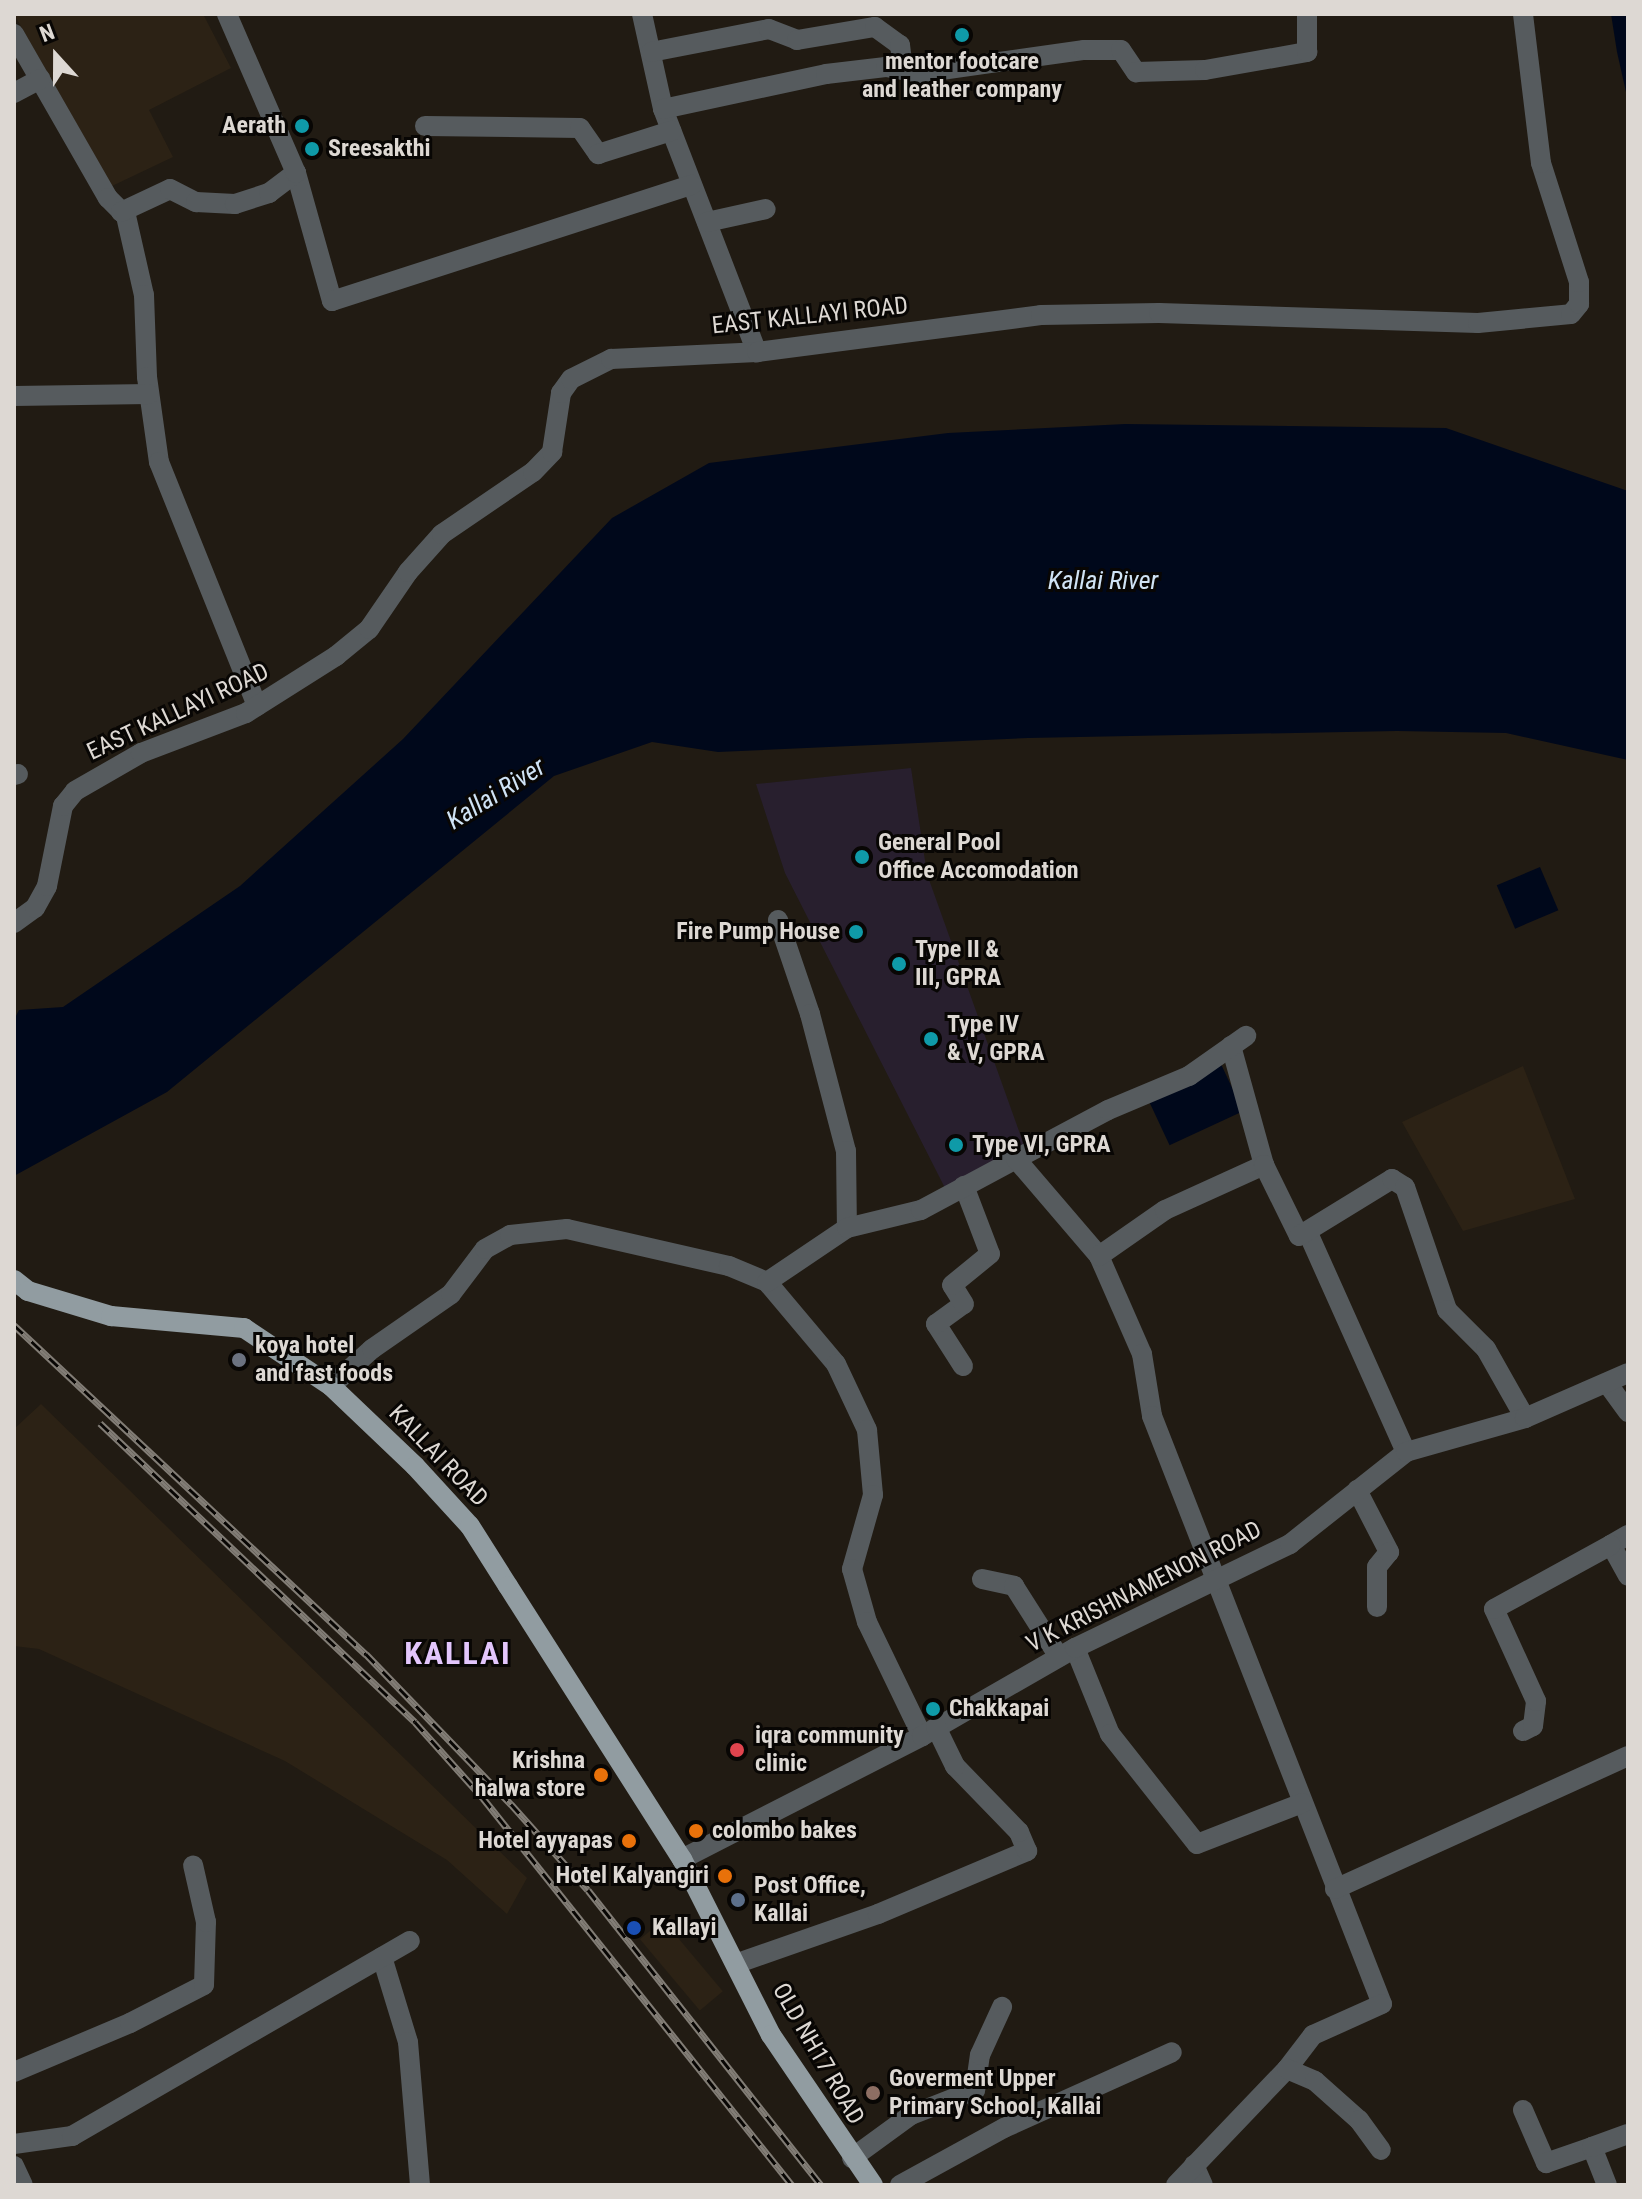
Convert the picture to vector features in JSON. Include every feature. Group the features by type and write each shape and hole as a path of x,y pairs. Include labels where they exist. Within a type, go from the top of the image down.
{"main road":[{"name":"KALLAI ROAD","path":"14,1280 28,1291 111,1316 244,1328 331,1386 470,1526 682,1859"},
{"name":"OLD NH17 ROAD","path":"682,1859 738,1963 771,2035 867,2183"}],"street":[{"path":"227,14 296,173 332,301 692,185"},
{"path":"642,14 663,109 757,352"},
{"path":"663,109 826,74 886,67 920,73 1097,50 1121,50 1136,72 1205,70 1307,52 1307,14"},
{"name":"EAST KALLAYI ROAD","path":"14,923 35,908 47,886 63,806 75,791 141,753 257,706 303,680 369,629 408,572 442,534 533,472 552,452 561,393 571,379 611,359 757,352 1041,315 1159,313 1478,323 1571,314 1579,304 1579,282 1541,163 1523,14"},
{"path":"651,52 769,29 797,40 875,27 900,45 903,70"},
{"path":"14,34 108,198 121,212 135,243 144,295 149,394 159,462 257,706"},
{"path":"14,93 40,79"},
{"path":"425,126 580,128 598,154 671,131"},
{"path":"121,212 170,189 196,202 235,204 269,193 296,173"},
{"path":"707,222 766,209"},
{"path":"14,396 149,394"},
{"path":"778,920 810,1014 846,1151 847,1228"},
{"path":"767,1282 847,1228 921,1210 1108,1110 1189,1076 1238,1041 1264,1165 1299,1236 1392,1179 1405,1187 1447,1310 1486,1349 1525,1418"},
{"path":"1016,1159 1099,1256 1142,1354 1152,1416 1218,1578 1335,1889 1382,2004 1313,2035 1287,2069 1176,2185"},
{"path":"1099,1256 1165,1210 1264,1165"},
{"path":"963,1366 936,1324 964,1304 952,1285 990,1254 964,1186"},
{"path":"331,1386 372,1349 451,1294 485,1249 510,1235 567,1229 729,1266 767,1282 836,1364 867,1430 873,1495 852,1569 867,1622 929,1731 955,1766 1019,1832 1027,1851 878,1914 738,1963"},
{"path":"1308,1233 1406,1452"},
{"name":"V K KRISHNAMENON ROAD","path":"682,1859 929,1731 1067,1652 1290,1544 1406,1452 1525,1418 1628,1373"},
{"path":"1607,1383 1628,1412"},
{"path":"1357,1490 1389,1552 1377,1567 1377,1607"},
{"path":"1523,1731 1533,1726 1536,1701 1494,1609 1620,1540 1628,1576"},
{"path":"982,1579 1014,1586 1067,1652 1110,1734 1197,1844 1302,1803"},
{"path":"1335,1889 1628,1756"},
{"path":"14,2072 130,2023 204,1985 206,1922 193,1865"},
{"path":"14,2144 72,2136 410,1941"},
{"path":"382,1957 408,2042 420,2185"},
{"path":"852,2158 911,2115 975,2090 980,2055 1002,2007"},
{"path":"900,2185 1004,2128 1172,2052"},
{"path":"1287,2069 1315,2081 1359,2120 1381,2150"},
{"path":"1523,2110 1546,2163 1628,2134"},
{"path":"1592,2147 1607,2185"},
{"path":"1194,2165 1203,2185"},
{"path":"14,2166 23,2185"}],"shaded area":[{"path":"14,14 203,14 231,68 149,110 173,157 112,186"},
{"path":"911,768 927,874 1024,1145 945,1188 785,873 756,784"},
{"path":"1523,1066 1575,1199 1463,1231 1402,1122"},
{"path":"41,1404 527,1878 507,1914 447,1860 285,1761 39,1649 14,1646 14,1429"},
{"path":"663,1920 723,1991 700,2011 640,1939"}],"water":[{"path":"1611,14 1628,14 1628,101 1617,52"},
{"name":"Kallai River","path":"1125,424 1446,428 1628,491 1628,760 1506,733 1397,731 1028,738 718,752 652,742 554,776 167,1092 14,1176 14,1020 19,1010 63,1007 240,886 403,739 612,518 709,463 948,433"},
{"path":"1540,867 1558,910 1515,929 1497,885"},
{"path":"1221,1064 1243,1111 1170,1145 1148,1098"}],"railway":[{"path":"14,1325 366,1654 511,1804 588,1890 821,2185"},
{"path":"100,1423 415,1722 483,1798 792,2185"}],"place":[{"name":"mentor footcare and leather company","path":"962,35"},
{"name":"Aerath","path":"302,126"},
{"name":"Sreesakthi","path":"312,149"},
{"name":"General Pool Office Accomodation","path":"862,857"},
{"name":"Fire Pump House","path":"856,932"},
{"name":"Type II & III, GPRA","path":"899,964"},
{"name":"Type IV & V, GPRA","path":"931,1039"},
{"name":"Type VI, GPRA","path":"956,1145"},
{"name":"koya hotel and fast foods","path":"239,1360"},
{"name":"Chakkapai","path":"933,1709"},
{"name":"iqra community clinic","path":"737,1750"},
{"name":"Krishna halwa store","path":"601,1775"},
{"name":"colombo bakes","path":"696,1831"},
{"name":"Hotel ayyapas","path":"629,1841"},
{"name":"Hotel Kalyangiri","path":"725,1876"},
{"name":"Post Office, Kallai","path":"738,1900"},
{"name":"Kallayi","path":"634,1928"},
{"name":"Goverment Upper Primary School, Kallai","path":"873,2093"}],"district":[{"name":"KALLAI","path":"458,1653"}]}
